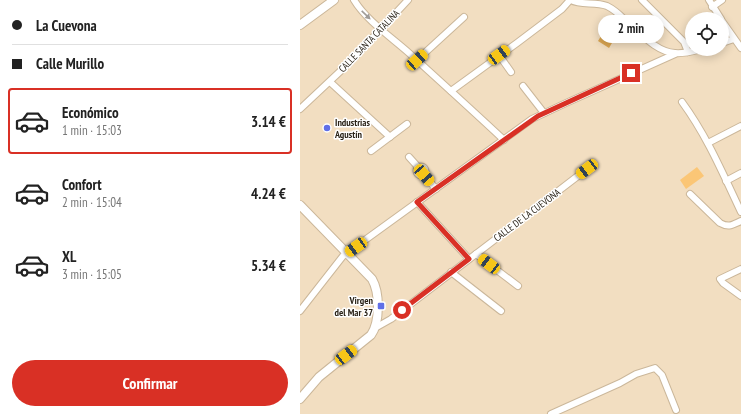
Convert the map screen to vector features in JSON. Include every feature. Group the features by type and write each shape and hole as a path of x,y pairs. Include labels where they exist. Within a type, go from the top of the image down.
{"main road":[{"path":"300,25 334,0"},
{"path":"300,205 375,284 377,299 377,316 375,328 371,335 319,377 300,399"}],"street":[{"path":"354,0 360,9 381,29 504,140"},
{"name":"CALLE SANTA CATALINA","path":"300,109 330,82 408,0"},
{"path":"451,91 562,9 571,0 575,2 599,3 607,6 660,49 676,54"},
{"path":"642,0 685,44"},
{"path":"709,0 715,12"},
{"path":"712,7 722,0"},
{"path":"417,60 464,18"},
{"path":"729,32 741,47"},
{"path":"729,41 734,39"},
{"path":"658,61 661,57 660,49"},
{"path":"300,311 346,253 532,120 544,113 658,61 676,54 685,52"},
{"path":"499,55 511,72"},
{"path":"330,82 390,137"},
{"path":"523,86 544,113"},
{"path":"682,102 696,120 741,212"},
{"path":"370,150 407,124"},
{"path":"708,143 741,126"},
{"path":"409,157 418,167 421,166 424,168 426,172 424,175 436,189"},
{"name":"CALLE DE LA CUEVONA","path":"375,328 391,319 587,169"},
{"path":"726,181 741,173"},
{"path":"690,194 726,226 731,226 741,221"},
{"path":"417,202 469,259"},
{"path":"476,254 518,286"},
{"path":"741,269 720,279 723,283 741,296"},
{"path":"452,272 501,310"},
{"path":"377,316 385,321 391,319"},
{"path":"551,414 620,383 636,374 655,368 662,375 676,410"}],"shaded area":[{"path":"601,36 612,43 609,48 598,41"},
{"path":"697,167 704,176 686,189 680,180"}],"place":[{"name":"Industrias Agustín","path":"327,128"},
{"name":"Virgen del Mar 37","path":"381,306"}],"route":[{"path":"402,310 469,259 417,202 538,116 631,73"}]}
